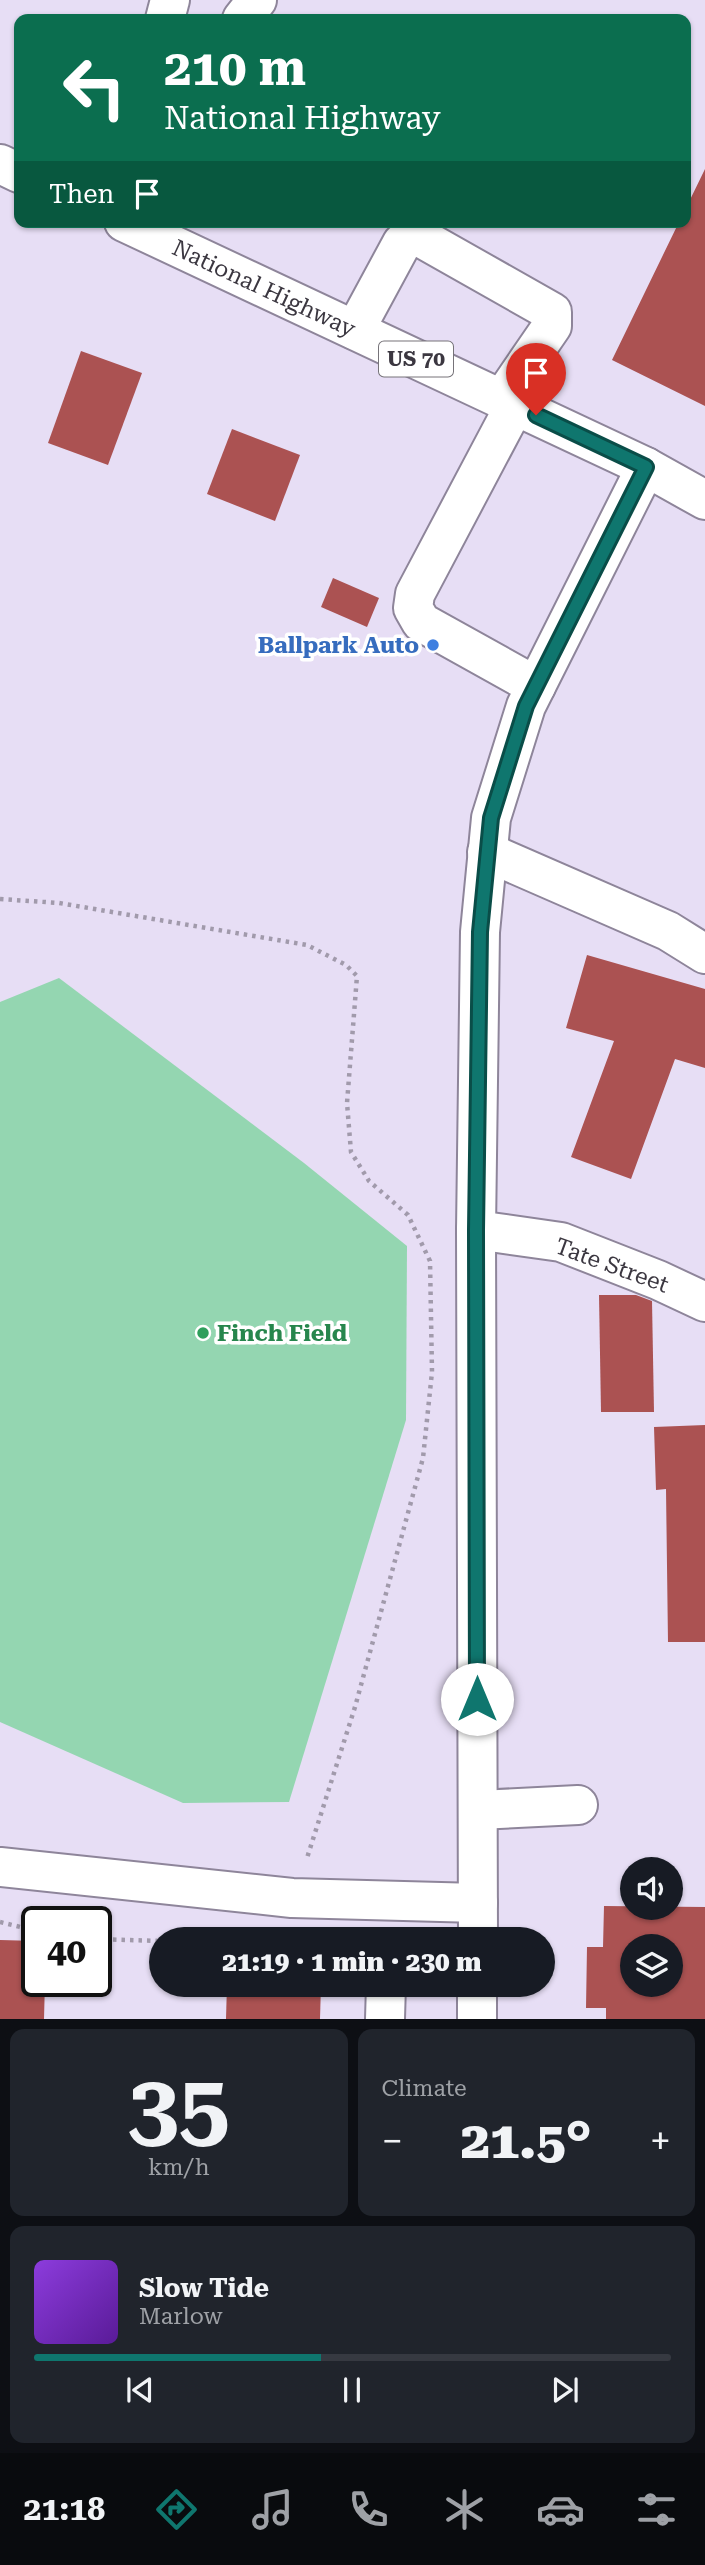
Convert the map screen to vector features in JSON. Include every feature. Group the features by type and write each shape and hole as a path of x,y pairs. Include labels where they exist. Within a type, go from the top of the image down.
{"street":[{"path":"246,14 257,0"},
{"name":"National Highway","path":"138,228 646,467 705,500"},
{"path":"355,330 401,243 410,236 423,239 552,312 552,326 508,402 415,594 413,608 421,622 536,686"},
{"path":"0,1867 478,1921 476,1230 480,932 487,852 491,818 526,706 646,467"},
{"path":"487,852 668,931 705,954"},
{"name":"Tate Street","path":"476,1230 561,1242 658,1280 705,1302"},
{"path":"478,1810 578,1805"},
{"path":"385,2019 386,1997"},
{"path":"477,1997 477,2019"}],"path":[{"path":"0,899 59,903 307,945 346,965 357,976 347,1103 351,1152 369,1181 408,1215 430,1261 432,1372 423,1458 355,1707 303,1870 279,1897"},
{"path":"0,1922 21,1927"},
{"path":"112,1939 149,1940"}],"green space":[{"name":"Finch Field","path":"59,978 304,1163 407,1246 406,1420 289,1802 183,1803 0,1722 0,1002"}],"building":[{"path":"705,169 705,406 612,360 676,228 691,228 691,198"},
{"path":"81,351 142,373 108,465 48,443"},
{"path":"232,429 300,455 275,521 207,494"},
{"path":"333,578 379,598 367,627 321,607"},
{"path":"587,955 705,989 705,1068 675,1059 631,1179 571,1157 614,1041 566,1028"},
{"path":"599,1295 636,1295 652,1301 654,1412 601,1412"},
{"path":"705,1425 705,1642 668,1642 666,1489 656,1490 654,1427"},
{"path":"604,1906 620,1906 620,1920 683,1920 683,1907 705,1907 705,2019 606,2019 606,2008 586,2008 587,1947 603,1947"},
{"path":"0,1940 21,1941 21,1997 45,1997 44,2019 0,2019"},
{"path":"227,1997 321,1997 320,2019 226,2019"}],"place":[{"name":"Ballpark Auto","path":"433,645"},
{"name":"Finch Field","path":"203,1333"}],"route":[{"path":"477,1699 476,1230 480,932 491,818 526,706 646,467 536,415"}]}
